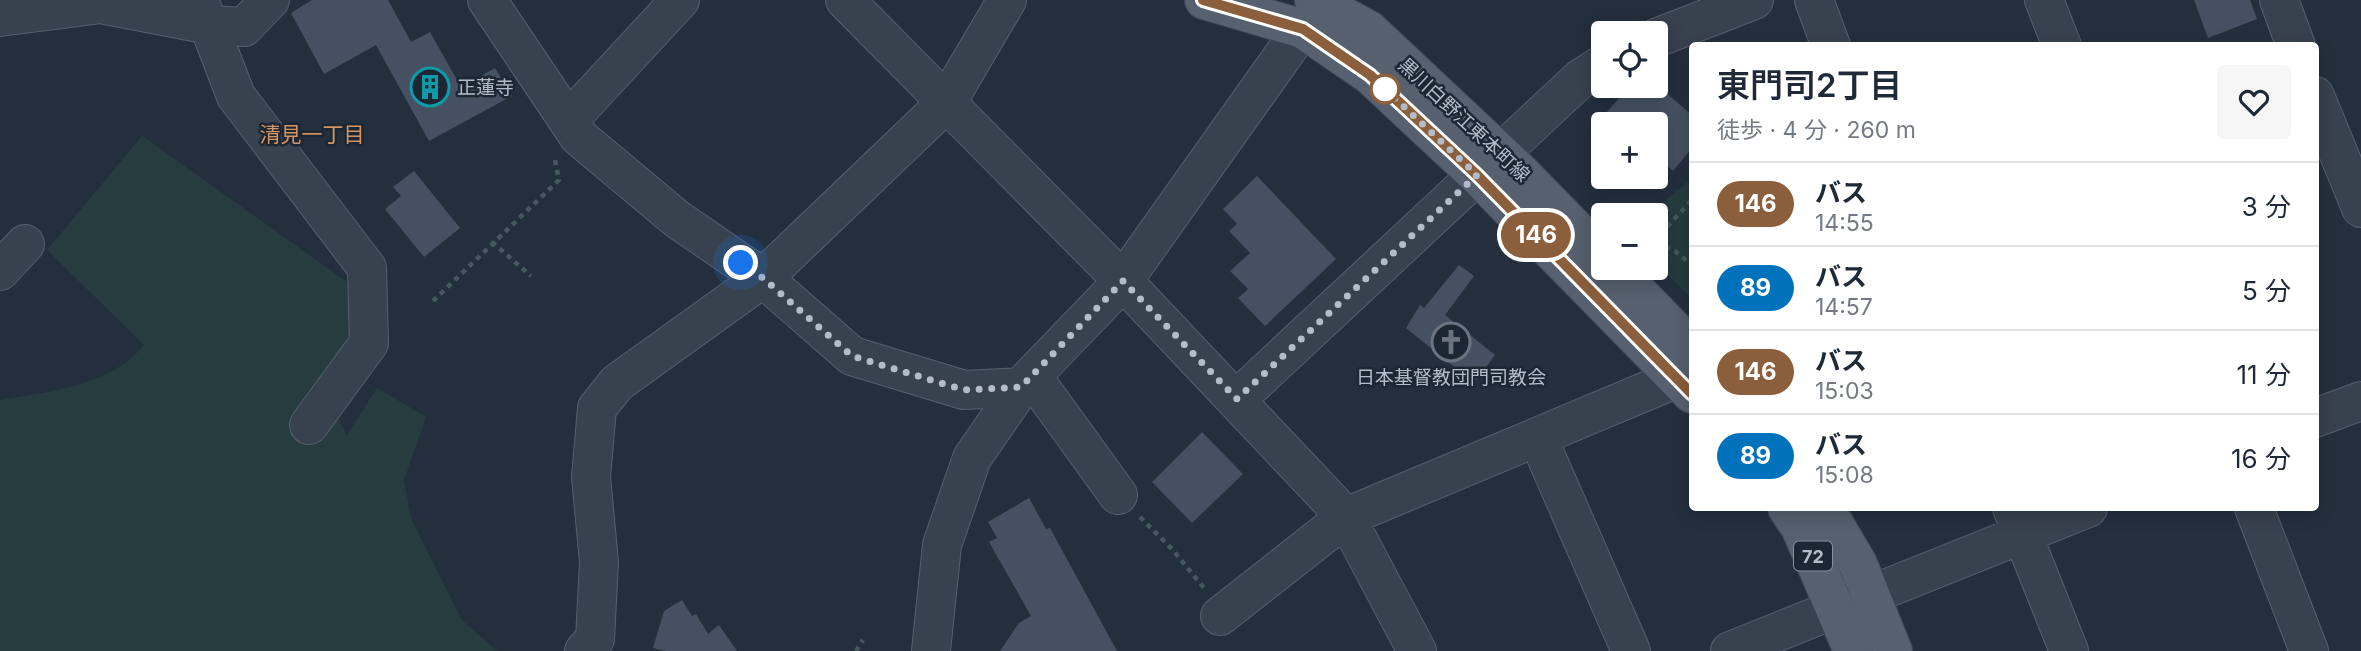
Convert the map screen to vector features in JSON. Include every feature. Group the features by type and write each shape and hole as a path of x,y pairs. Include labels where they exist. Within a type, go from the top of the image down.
{"main road":[{"name":"黒川白野江東本町線","path":"1203,0 1315,8 1369,30 1489,165 1688,373"},
{"name":"黒川白野江東本町線","path":"1489,165 1591,247"},
{"path":"1622,280 1688,373"},
{"name":"72","path":"1789,511 1800,527 1853,651"},
{"name":"72","path":"1827,511 1858,564 1893,651"}],"street":[{"path":"0,17 101,4 205,13 244,27 270,0"},
{"path":"487,0 579,137 677,219 763,278 852,356 964,390 1026,382"},
{"path":"568,121 680,0"},
{"path":"845,0 1123,281 1346,517 1418,651"},
{"path":"584,651 595,639 596,626 599,562 591,477 597,408 617,383 763,278 947,102 1007,0"},
{"path":"1669,22 1754,0"},
{"path":"1814,0 1830,42"},
{"path":"2044,0 2060,42"},
{"path":"2279,0 2295,42"},
{"path":"931,651 942,545 972,458 1026,382 1123,281 1315,8"},
{"path":"205,13 236,96 367,268 369,343 309,425"},
{"path":"1237,399 1581,78 1591,72"},
{"path":"2319,112 2361,208"},
{"path":"1220,616 1346,517 1688,373"},
{"path":"1026,382 1118,495"},
{"path":"2319,417 2361,401"},
{"path":"1538,438 1631,651"},
{"path":"1730,651 1870,593 2018,521 2072,511"},
{"path":"2254,511 2309,651"},
{"path":"2018,521 2069,651"}],"path":[{"path":"433,301 559,180 554,156"},
{"path":"1668,226 1689,203"},
{"path":"492,242 531,276"},
{"path":"1668,248 1689,262"},
{"path":"1118,495 1171,548 1218,605 1220,616"},
{"path":"856,651 863,640"}],"green space":[{"path":"142,136 350,284 357,311 337,376 321,390 347,435 377,388 426,417 404,480 411,518 462,620 497,651 0,651 0,400 58,390 97,378 131,359 144,345 47,250"},
{"path":"1689,181 1689,296 1668,275 1668,203 1662,203"}],"building":[{"path":"312,0 388,0 411,42 430,32 461,87 495,68 512,96 429,141 376,45 324,74 291,13"},
{"path":"2194,0 2250,0 2257,19 2208,38"},
{"path":"1668,95 1689,112 1689,152 1673,171 1668,167 1668,112 1607,112 1619,98 1668,98"},
{"path":"414,171 460,228 424,257 385,209 401,196 393,187"},
{"path":"1257,176 1336,259 1265,326 1238,298 1248,289 1230,271 1250,253 1229,231 1237,224 1223,209"},
{"name":"日本基督教団門司教会","path":"1459,265 1474,276 1445,315 1495,355 1474,383 1406,328 1420,305 1424,308"},
{"path":"1202,432 1243,474 1192,523 1152,482"},
{"path":"1029,498 1046,529 1050,528 1117,651 1000,651 1019,623 1031,616 989,542 997,538 988,522"},
{"path":"682,600 692,616 696,614 708,634 719,625 737,651 666,651 653,648 664,611"}],"bus line":[{"name":"146","path":"1203,0 1303,29 1370,75 1477,175 1689,391"}],"place":[{"name":"正蓮寺","path":"430,87"},
{"name":"日本基督教団門司教会","path":"1451,342"}],"district":[{"name":"清見一丁目","path":"312,134"}],"route":[{"path":"741,263 763,278 852,356 964,390 1021,387 1123,281 1237,399 1477,175 1385,89"}]}
